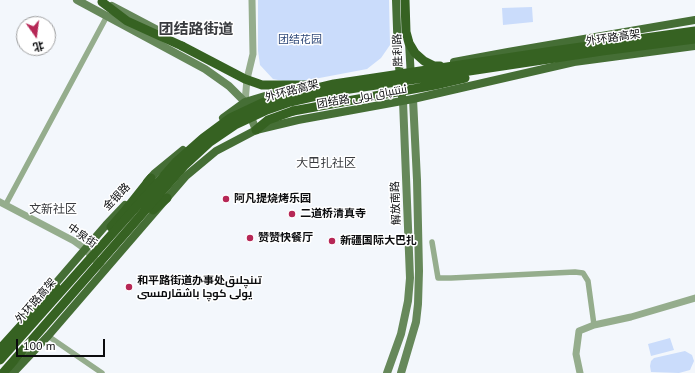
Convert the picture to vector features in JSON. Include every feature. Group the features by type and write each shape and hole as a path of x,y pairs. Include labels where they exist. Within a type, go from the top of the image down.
{"highway":[{"path":"406,0 406,32 409,43 415,53 424,61 434,66 457,66"},
{"path":"105,2 127,21 182,46 245,79 262,86 341,83"},
{"name":"外环路高架","path":"0,360 177,161 203,138 230,118 264,102 341,83 695,31"},
{"name":"外环路高架","path":"4,373 184,166 210,142 235,125 267,110 290,102 343,90 695,39"},
{"path":"256,130 268,120 293,111 435,85 512,65"},
{"path":"0,350 111,227 151,178"},
{"path":"4,373 20,361 153,210 167,198"}],"main road":[{"path":"13,373 48,336 186,176 216,151 256,130 245,102 229,86 205,69 77,0"},
{"path":"396,0 403,101"},
{"name":"胜利路","path":"406,0 413,99"},
{"name":"团结路 ئىتتىپاق يولى","path":"105,2 234,69 247,79 278,92 349,83 508,52 695,20"},
{"name":"团结路 ئىتتىپاق يولى","path":"256,130 298,120 413,99 574,62 695,46"},
{"name":"金银路","path":"0,350 85,249 151,178 201,135 245,102 278,92"},
{"path":"401,373 416,322 418,304 419,271 417,180 413,99"},
{"name":"解放南路","path":"387,373 401,334 408,302 410,278 403,101"}],"street":[{"path":"245,102 247,79 253,54 252,0"},
{"path":"3,203 107,16"},
{"name":"中泉街","path":"3,203 74,241 85,249 105,270"},
{"path":"432,242 438,278 575,272 583,273 588,281 594,325"},
{"path":"580,373 576,354 579,331 594,325 631,317 695,298"},
{"path":"48,336 102,373"}],"green space":[{"name":"团结花园","path":"258,0 389,0 390,45 381,58 367,69 293,83 273,79 260,65 258,51"},
{"path":"532,7 533,22 503,25 502,8"},
{"path":"670,338 674,350 651,356 648,344"},
{"path":"685,351 692,355 694,361 690,370 679,373 651,372 651,361 654,358"}],"place":[{"name":"阿凡提烧烤乐园","path":"226,199"},
{"name":"二道桥清真寺","path":"292,214"},
{"name":"赞赞快餐厅","path":"250,238"},
{"name":"新疆国际大巴扎","path":"332,241"},
{"name":"和平路街道办事处تىنچلىق يولى كوچا باشقارمىسى","path":"129,287"}],"district":[{"name":"团结路街道","path":"196,30"},
{"name":"大巴扎社区","path":"326,164"},
{"name":"文新社区","path":"53,210"}]}
